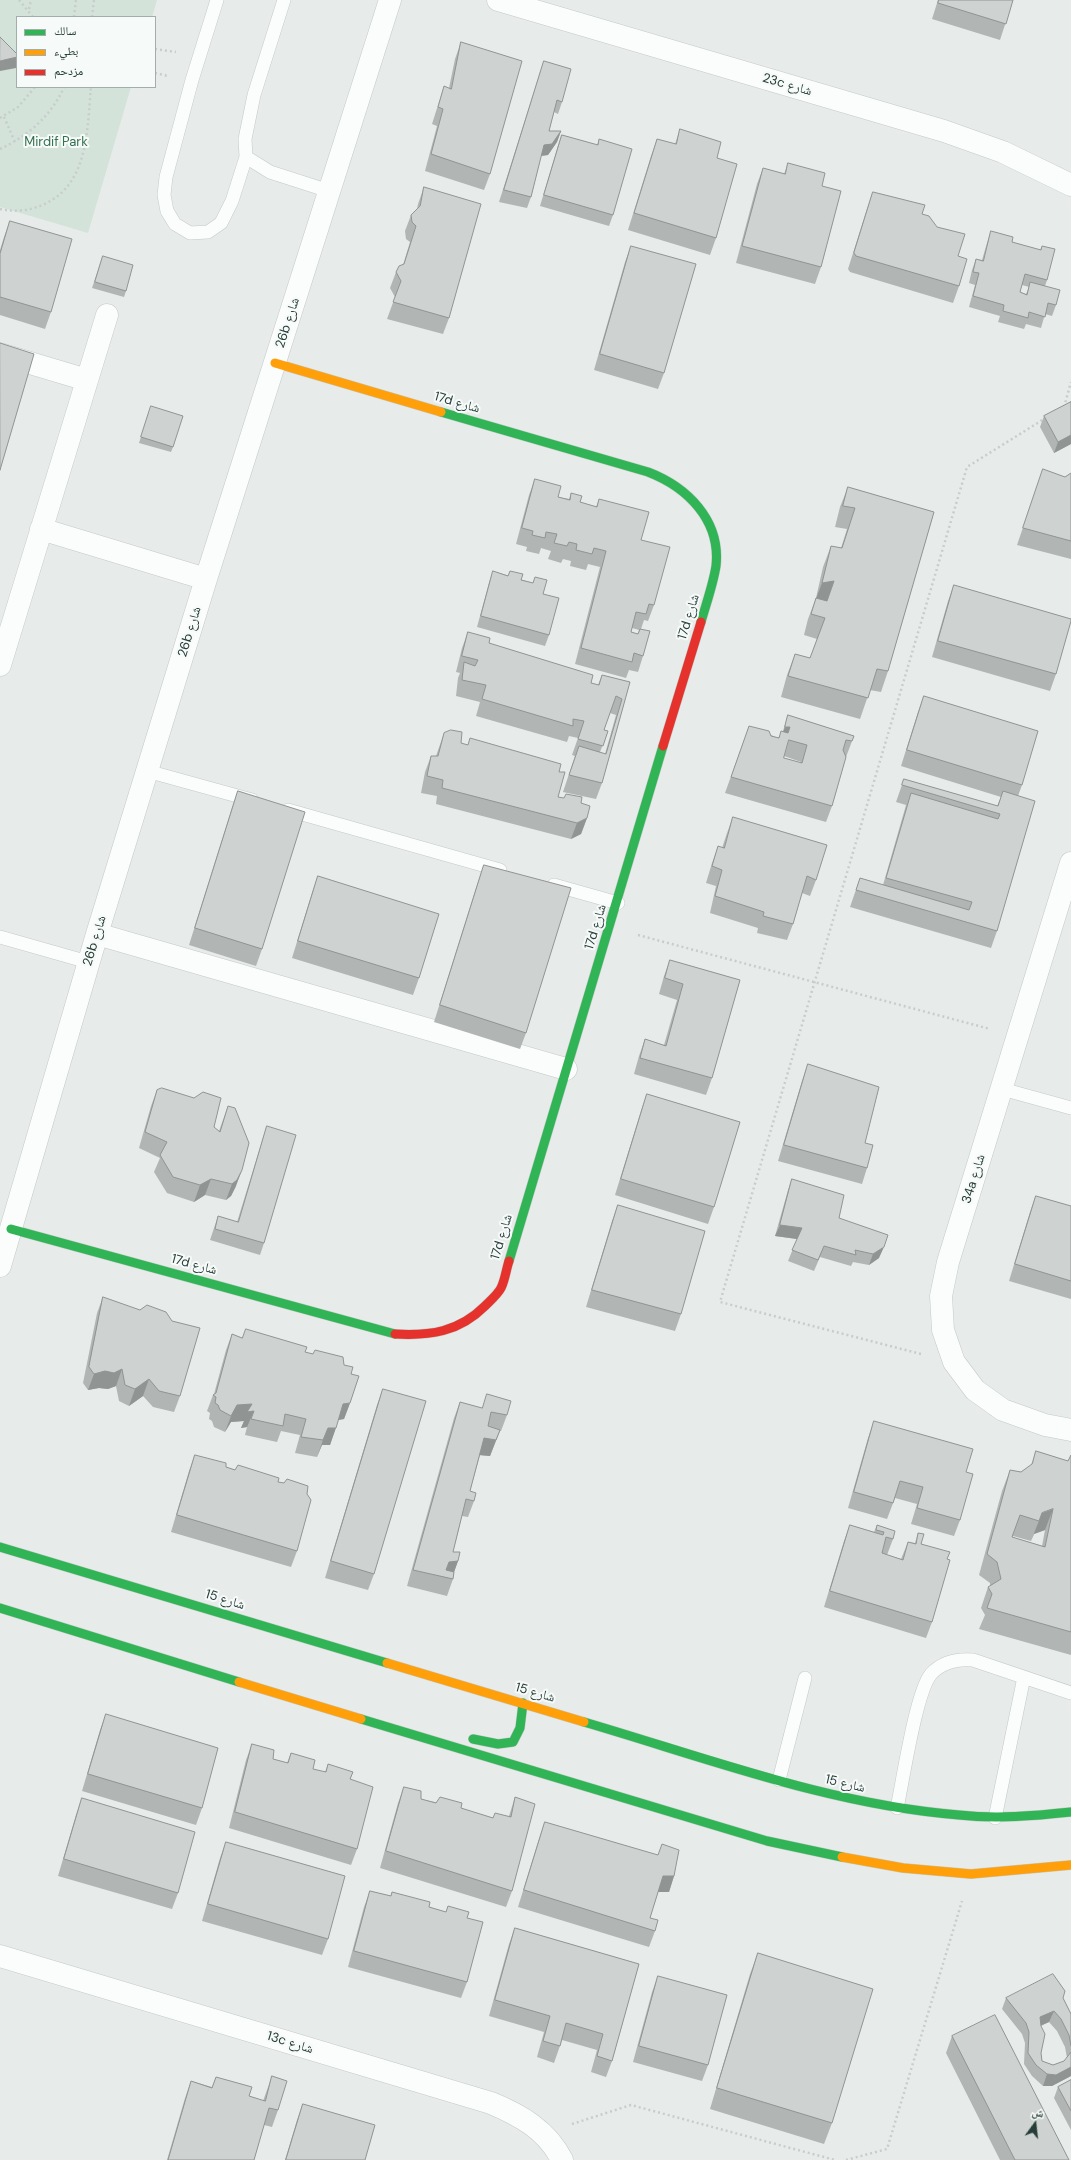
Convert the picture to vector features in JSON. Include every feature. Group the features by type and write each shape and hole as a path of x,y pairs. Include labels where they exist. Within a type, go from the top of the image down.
{"street":[{"name":"26b شارع","path":"0,1266 88,962 206,579 390,0"},
{"name":"23c شارع","path":"498,0 944,131 1002,152 1071,185"},
{"path":"0,665 107,315"},
{"path":"0,354 88,380"},
{"name":"17d شارع","path":"11,1229 394,1334 419,1336 443,1332 466,1322 485,1308 500,1288 618,903 711,588 716,564 714,546 705,517 685,493 670,481 648,472 275,363"},
{"path":"41,530 206,579"},
{"name":"34a شارع","path":"1071,863 948,1262 942,1296 943,1330 954,1362 975,1390 1003,1410 1045,1425 1071,1430"},
{"path":"97,934 566,1069"},
{"name":"شارع 15","path":"0,1547 779,1780 856,1801 897,1808 994,1818 1071,1812"},
{"path":"0,1608 337,1712 767,1841 833,1856 903,1868 971,1874 1071,1865"},
{"path":"465,1737 495,1745 505,1745 514,1741 520,1733 523,1703"},
{"path":"337,1712 362,1711 393,1719"},
{"name":"13c شارع","path":"0,1956 491,2103 519,2115 543,2134 562,2160"}],"lane":[{"path":"217,0 192,80 166,177 164,194 167,211 174,224 190,233 208,232 221,223 232,201 246,157 245,139 254,95 284,0"},
{"path":"246,157 270,172 329,192"},
{"path":"147,771 261,803"},
{"path":"276,807 512,873"},
{"path":"542,882 618,903"},
{"path":"0,937 88,962"},
{"path":"1002,1089 1071,1108"},
{"path":"897,1808 922,1694 932,1674 940,1666 962,1659 973,1660 1071,1693"},
{"path":"994,1818 1024,1677"},
{"path":"779,1780 805,1678"}],"path":[{"path":"19,0 32,16"},
{"path":"28,9 31,0"},
{"path":"74,16 76,0"},
{"path":"92,16 94,0"},
{"path":"15,142 2,117 18,107 34,88"},
{"path":"0,149 15,142 40,122 58,103 64,88"},
{"path":"0,209 20,211 34,208 48,203 70,184 78,171 84,151 91,88"},
{"path":"1058,411 1064,407 1071,382"},
{"path":"954,1362 720,1302 967,467 1051,415"},
{"path":"610,927 1018,1037"},
{"path":"846,2160 887,2149 971,1874"},
{"path":"543,2134 631,2106 835,2160"}],"green space":[{"name":"Mirdif Park","path":"0,0 157,0 152,16 16,16 16,88 131,88 88,233 0,207"}],"building":[{"path":"939,0 1013,0 1006,24 938,3"},
{"path":"0,37 16,53 16,57 0,61"},
{"path":"461,42 522,61 490,174 431,154 443,109 438,107 444,86 451,89"},
{"path":"544,61 571,69 562,102 557,100 549,131 561,131 552,144 544,145 531,197 504,190"},
{"path":"680,129 721,142 717,158 737,164 716,238 634,213 657,139 676,144"},
{"path":"562,135 598,145 599,139 632,149 613,215 544,195"},
{"path":"788,163 825,173 822,186 841,191 821,267 742,246 763,168 785,174"},
{"path":"424,187 481,204 449,318 393,302 401,281 396,272 399,266 404,264 416,226 412,222 411,215 420,206"},
{"path":"873,192 925,205 922,214 929,216 937,227 965,234 958,256 967,259 959,286 856,256 854,253"},
{"path":"10,221 72,239 51,312 0,297 0,254"},
{"path":"991,231 1013,237 1012,242 1041,250 1042,246 1055,249 1047,280 1025,274 1020,292 1027,295 1030,282 1060,290 1056,305 1048,303 1045,317 1029,312 1028,318 1003,311 1004,305 973,296 979,273 973,272 976,259 983,261"},
{"path":"631,246 696,264 664,373 600,354"},
{"path":"103,256 133,265 126,291 95,282"},
{"path":"0,343 34,354 0,470"},
{"path":"1071,402 1071,435 1058,442 1044,416"},
{"path":"151,406 183,416 173,447 141,437"},
{"path":"1043,469 1065,477 1071,473 1071,541 1023,528"},
{"path":"535,479 561,486 558,497 570,500 571,493 582,496 580,502 597,507 599,499 649,512 641,540 670,547 654,605 649,604 646,614 636,612 631,632 638,634 640,629 650,631 643,656 634,653 632,662 581,648 606,551 594,548 592,554 576,550 577,544 569,542 567,546 554,543 557,534 546,532 545,538 532,535 533,531 522,528"},
{"path":"848,487 934,512 888,671 877,669 868,698 788,676 795,654 810,658 825,618 811,614 816,598 827,601 834,581 822,583 831,546 842,548 855,508 843,506"},
{"path":"493,571 508,576 510,571 523,574 521,580 533,583 535,577 547,580 543,594 559,598 549,635 481,616"},
{"path":"954,585 1071,619 1056,674 938,641"},
{"path":"468,632 490,638 489,643 593,675 591,683 599,685 602,675 630,682 602,783 569,775 579,746 606,754 622,699 616,696 604,730 608,731 603,746 578,739 584,721 573,719 573,726 482,699 486,685 462,680 464,662 475,666 478,660 462,656"},
{"path":"924,696 1038,731 1022,785 907,750"},
{"path":"788,715 854,736 852,741 846,740 843,750 846,757 832,806 731,777 749,726 769,731 771,736 779,738 781,731 788,733 790,727 785,727","holes":["789,740 807,745 802,763 784,758"]},
{"path":"451,730 462,732 461,743 468,745 470,738 561,764 559,772 565,772 558,797 564,798 566,794 582,797 581,803 590,806 587,818 577,823 442,788 443,780 427,776 431,756 438,756 444,733"},
{"path":"904,779 998,806 1003,791 1035,801 997,931 856,890 860,878 969,910 972,902 886,878 911,793 998,819 1000,814 902,785"},
{"path":"238,791 305,812 262,949 195,928"},
{"path":"733,817 827,845 816,880 807,876 793,924 763,916 764,912 715,896 722,870 712,866 718,846 724,848"},
{"path":"484,865 571,888 526,1033 440,1005"},
{"path":"318,876 439,914 419,978 298,941"},
{"path":"670,960 740,980 712,1078 640,1058 645,1039 666,1046 683,984 665,978"},
{"path":"808,1064 879,1087 865,1143 873,1145 867,1168 784,1145"},
{"path":"162,1088 194,1098 203,1092 221,1098 214,1127 220,1132 228,1106 235,1108 249,1143 242,1170 237,1180 232,1184 211,1179 200,1185 173,1177 160,1155 167,1142 145,1132 157,1090"},
{"path":"647,1094 740,1122 714,1207 621,1179"},
{"path":"267,1126 296,1135 264,1243 215,1229 218,1216 238,1222"},
{"path":"792,1179 844,1195 839,1218 888,1235 884,1247 873,1254 855,1250 856,1255 824,1246 818,1260 792,1250 802,1228 780,1225"},
{"path":"1036,1196 1071,1206 1071,1281 1015,1264"},
{"path":"618,1205 705,1231 681,1314 592,1290"},
{"path":"103,1297 140,1310 147,1305 166,1312 172,1321 200,1328 180,1396 159,1391 149,1379 135,1389 125,1385 122,1369 114,1373 105,1371 94,1374 89,1367"},
{"path":"246,1329 307,1347 305,1352 313,1354 315,1350 343,1357 344,1365 353,1367 351,1374 359,1376 350,1403 343,1404 336,1428 328,1428 323,1440 301,1437 306,1419 285,1414 283,1426 251,1419 254,1411 247,1412 252,1404 237,1405 231,1416 220,1410 218,1405 215,1403 216,1397 213,1395 216,1393 232,1334 242,1338"},
{"path":"383,1389 426,1401 374,1574 331,1561"},
{"path":"487,1394 511,1401 507,1415 491,1412 488,1426 500,1430 496,1440 484,1438 470,1491 476,1493 474,1501 466,1499 453,1552 460,1552 458,1561 449,1562 446,1570 454,1572 453,1579 413,1570 460,1402 482,1408"},
{"path":"874,1421 973,1449 966,1472 973,1474 960,1520 917,1508 923,1487 900,1481 893,1503 854,1492"},
{"path":"1036,1451 1068,1461 1071,1455 1071,1632 987,1608 992,1594 988,1587 1001,1579 997,1562 987,1554 1010,1470 1021,1472 1032,1464","holes":["1053,1509 1045,1547 1012,1537 1020,1515 1039,1521 1042,1513"]},
{"path":"195,1455 226,1463 226,1467 235,1470 238,1465 279,1478 278,1482 284,1483 287,1479 308,1486 307,1494 311,1500 297,1551 177,1515"},
{"path":"850,1525 883,1535 884,1532 876,1530 877,1525 895,1531 893,1539 886,1537 882,1553 903,1560 908,1542 916,1544 918,1533 924,1534 921,1544 950,1552 947,1559 950,1560 932,1622 830,1591"},
{"path":"106,1714 218,1748 202,1808 88,1774"},
{"path":"252,1744 274,1750 273,1759 288,1763 291,1753 315,1760 313,1769 326,1772 328,1764 353,1772 350,1779 373,1787 357,1849 235,1812"},
{"path":"404,1787 421,1791 421,1799 436,1803 440,1797 462,1803 461,1808 493,1818 495,1813 511,1817 515,1797 535,1804 512,1891 386,1851"},
{"path":"82,1798 195,1832 178,1893 64,1859"},
{"path":"545,1822 658,1855 662,1844 679,1850 674,1876 663,1876 650,1918 658,1920 655,1931 524,1890"},
{"path":"226,1842 345,1876 328,1939 208,1904"},
{"path":"370,1891 391,1896 392,1892 430,1902 429,1907 446,1912 448,1906 469,1912 467,1918 483,1922 467,1982 354,1951"},
{"path":"515,1928 639,1964 612,2061 597,2056 603,2034 566,2023 560,2046 543,2041 550,2016 495,2000"},
{"path":"758,1953 873,1989 832,2123 717,2088"},
{"path":"1053,1974 1065,1991 1063,1998 1071,2014 1071,2046 1069,2035 1061,2019 1054,2011 1040,2017 1041,2026 1045,2034 1041,2053 1042,2061 1053,2065 1064,2061 1071,2052 1071,2067 1056,2075 1047,2074 1036,2065 1028,2053 1029,2032 1026,2023 1006,1998"},
{"path":"658,1976 727,1995 708,2065 639,2046"},
{"path":"995,2015 1069,2160 1015,2160 952,2036"},
{"path":"272,2076 287,2081 278,2110 269,2108 254,2160 168,2160 191,2081 212,2088 216,2077 252,2087 249,2096 265,2101"},
{"path":"1071,2080 1071,2111 1058,2087"},
{"path":"303,2104 375,2125 365,2160 286,2160"}],"traffic: fast":[{"path":"441,412 648,472 662,478 688,496 707,520 713,534 716,549 715,573 701,622"},
{"path":"509,1261 663,746"},
{"path":"11,1229 395,1334"},
{"path":"0,1547 387,1663"},
{"path":"0,1608 239,1682"},
{"path":"473,1739 498,1744 513,1742 520,1728 523,1703"},
{"path":"361,1719 767,1841 842,1857"},
{"path":"584,1722 723,1765 817,1791 911,1810 987,1817 1043,1815 1071,1812"}],"traffic: slow":[{"path":"275,363 441,412"},
{"path":"387,1663 584,1722"},
{"path":"239,1682 361,1719"},
{"path":"842,1857 903,1868 971,1874 1071,1865"}],"traffic: jam":[{"path":"663,746 701,622"},
{"path":"395,1334 432,1333 454,1327 465,1322 485,1306 500,1290 504,1282 509,1261"}]}
